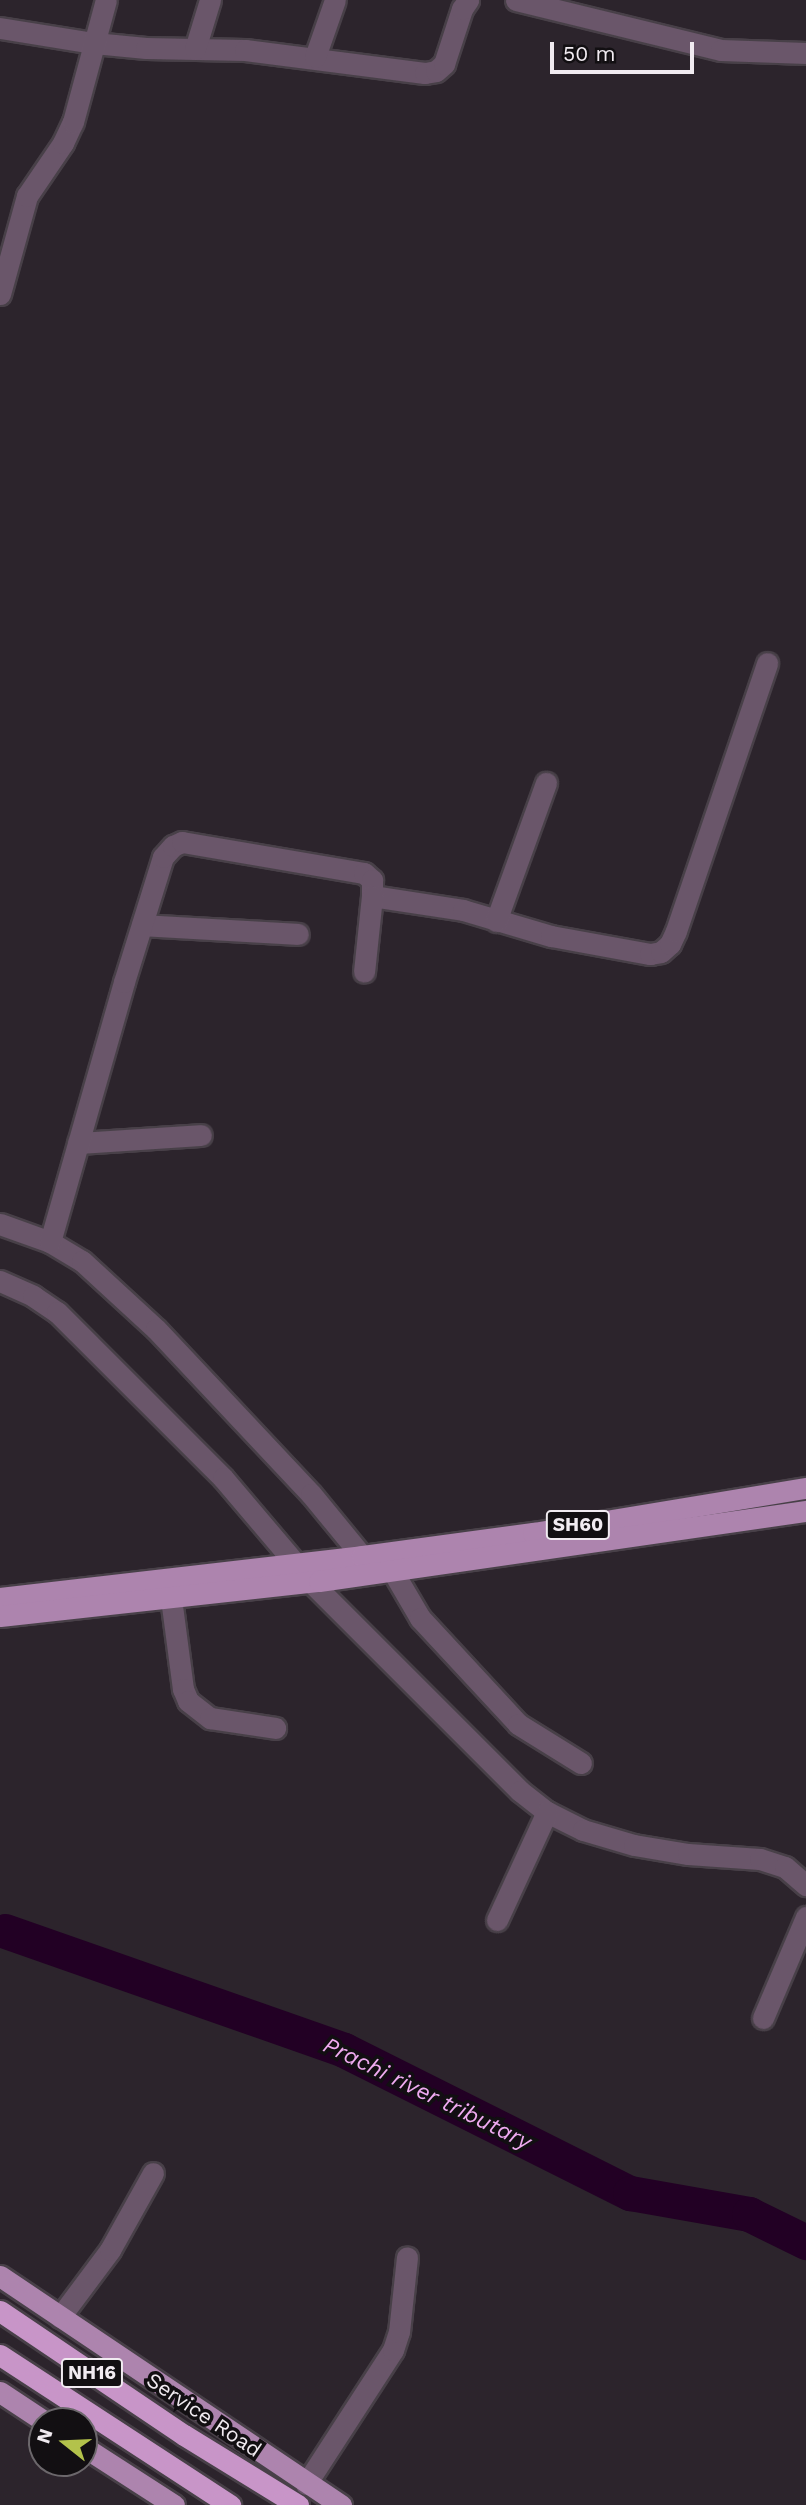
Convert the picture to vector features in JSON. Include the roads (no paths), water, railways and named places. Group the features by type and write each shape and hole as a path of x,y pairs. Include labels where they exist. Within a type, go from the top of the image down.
{"highway":[{"name":"NH16","path":"0,2311 184,2435 298,2505"},
{"name":"NH16","path":"0,2355 230,2505"}],"main road":[{"name":"SH60","path":"0,1616 171,1598 360,1562 806,1488"},
{"name":"SH60","path":"360,1562 391,1570 806,1511"},
{"name":"SH60","path":"0,1598 307,1572"},
{"name":"Service Road","path":"0,2276 341,2505"},
{"path":"0,2392 28,2410"},
{"path":"98,2456 174,2505"}],"street":[{"path":"0,294 23,205 63,143 73,122 106,0"},
{"path":"195,49 210,0"},
{"path":"315,57 335,0"},
{"path":"0,28 94,43 245,50 425,73 436,71 444,64 461,9 468,0"},
{"path":"516,0 721,50 806,53"},
{"path":"372,896 463,910 551,936 650,954 661,952 670,944 767,663"},
{"path":"496,921 546,783"},
{"path":"51,1242 142,925 163,857 173,846 182,842 364,873 372,880 372,896 364,972"},
{"path":"142,925 298,934"},
{"path":"78,1143 201,1135"},
{"path":"0,1224 51,1242 82,1261 156,1329 311,1494 360,1562"},
{"path":"0,1281 33,1296 57,1312 223,1478 307,1572 520,1791 547,1812 583,1830 634,1845 688,1854 760,1859 785,1867 806,1885"},
{"path":"391,1570 420,1618 518,1724 581,1763"},
{"path":"171,1598 183,1689 188,1701 210,1718 275,1728"},
{"path":"497,1920 547,1812"},
{"path":"763,2018 806,1917"},
{"path":"60,2317 110,2250 153,2173"},
{"path":"306,2484 393,2350 399,2332 407,2257"}],"waterway":[{"name":"Prachi river tributary","path":"5,1931 344,2050 630,2193 749,2214 806,2242"}]}
